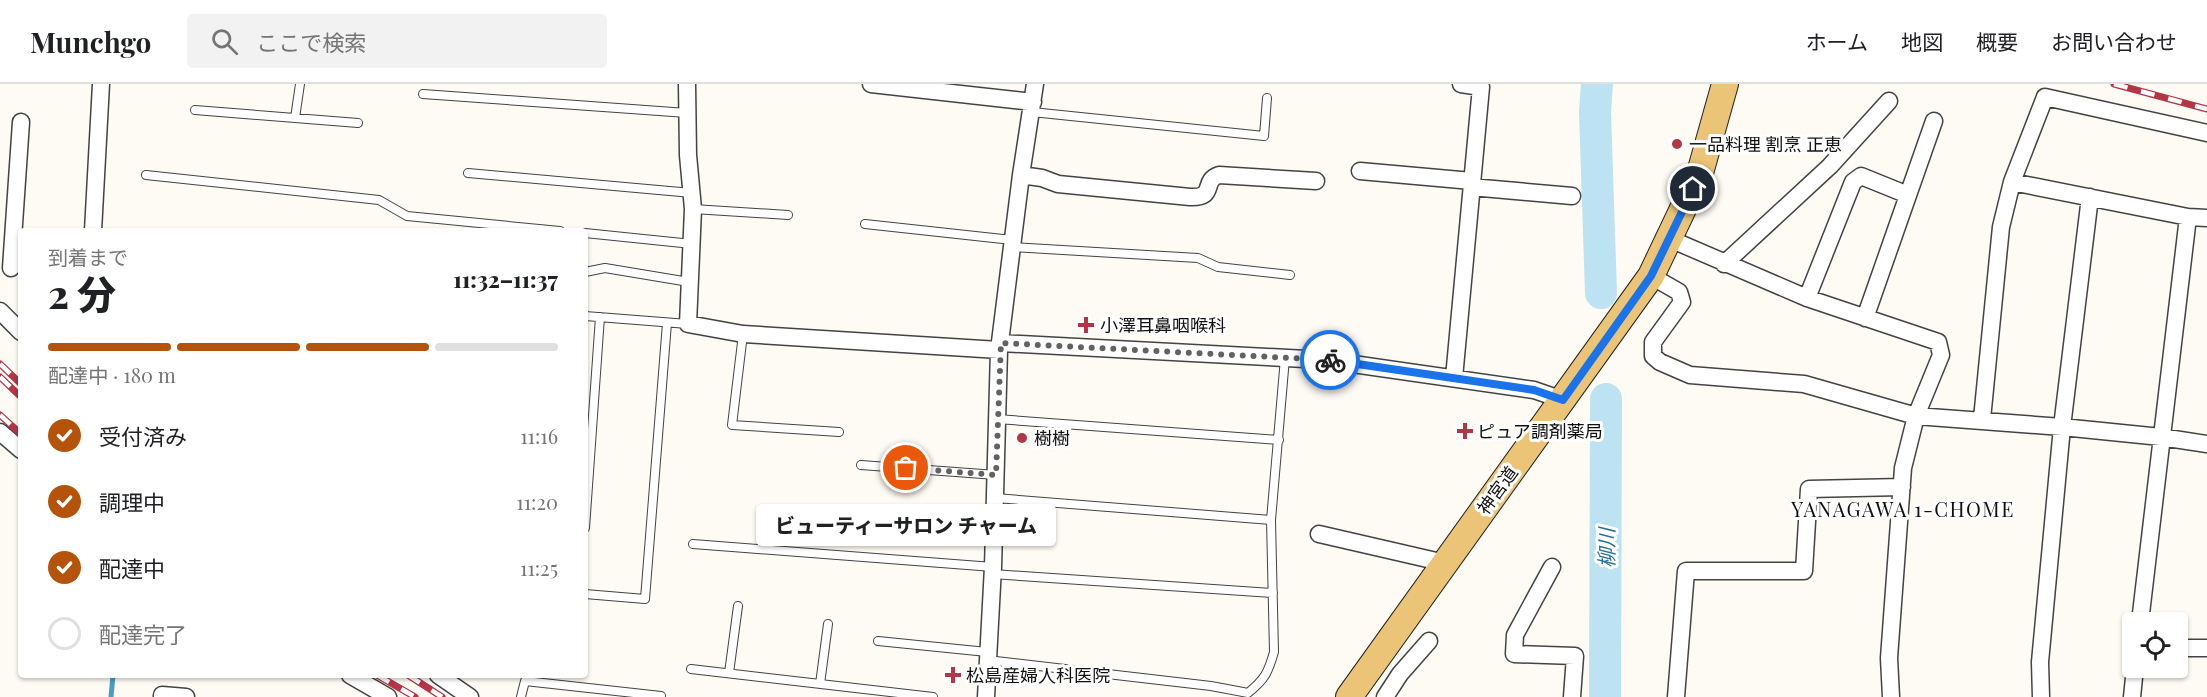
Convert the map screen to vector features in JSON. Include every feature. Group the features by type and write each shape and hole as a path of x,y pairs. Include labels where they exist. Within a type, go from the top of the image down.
{"main road":[{"name":"神宮道","path":"1353,690 1651,276 1700,173 1725,84"}],"street":[{"path":"93,228 101,84"},
{"path":"687,84 688,155 693,201 688,324 743,334 1343,362 1534,390 1563,400"},
{"path":"871,84 1033,107"},
{"path":"986,697 1000,347 1021,175 1035,84"},
{"path":"1454,378 1481,87 1461,84"},
{"path":"1982,419 2001,227 2012,182 2045,97 2207,133"},
{"path":"1724,264 1830,166 1889,101"},
{"path":"11,268 21,122"},
{"path":"1865,318 1934,122"},
{"path":"1360,171 1572,196"},
{"path":"1021,175 1042,178 1058,184 1190,197 1205,195 1209,190 1209,181 1212,177 1219,175 1316,181"},
{"path":"1807,298 1853,182 1861,176 1908,195"},
{"path":"2012,182 2188,217 2207,218"},
{"path":"2041,697 2040,662 2062,427 2090,198"},
{"path":"2141,612 2188,217"},
{"path":"1670,239 1807,298 1938,342 1941,355 1916,416 1904,468 1889,658 1891,697"},
{"path":"1651,276 1679,292 1682,302 1653,342 1653,356 1660,362 1690,375 1804,384 1916,416 1982,419 2161,437 2207,444"},
{"path":"0,311 18,329"},
{"path":"0,432 18,447"},
{"path":"1676,697 1686,571 1804,571 1809,489 1902,487"},
{"path":"1319,534 1444,563"},
{"path":"1552,567 1515,635 1514,654 1575,656 1572,697"},
{"path":"1386,697 1400,674 1429,641"},
{"path":"2188,648 2207,648"},
{"path":"442,678 470,697"},
{"path":"2132,697 2134,678"},
{"path":"374,681 388,697"},
{"path":"1353,690 1380,697"},
{"path":"162,697 162,695 186,697"}],"lane":[{"path":"296,118 300,84"},
{"path":"423,94 687,113"},
{"path":"1033,107 1264,136 1267,98"},
{"path":"195,110 358,123"},
{"path":"468,173 788,215"},
{"path":"146,175 380,200 407,216 529,228"},
{"path":"865,224 1012,244 1198,258 1218,267 1290,274"},
{"path":"588,233 692,244"},
{"path":"588,271 605,268 689,282"},
{"path":"588,316 688,324"},
{"path":"588,486 600,317"},
{"path":"588,594 645,599 667,323"},
{"path":"743,334 732,425 839,432"},
{"path":"878,641 1211,686 1246,695 1263,680 1269,670 1274,652 1271,520 1285,358"},
{"path":"997,419 1279,440"},
{"path":"861,465 996,475"},
{"path":"995,498 1271,520"},
{"path":"693,544 1273,593"},
{"path":"729,673 738,606"},
{"path":"820,684 828,624"},
{"path":"691,669 933,697"},
{"path":"521,697 525,681 662,696"}],"waterway":[{"name":"柳川","path":"1597,84 1595,112 1601,293"},
{"name":"柳川","path":"1605,697 1606,399"},
{"path":"111,697 113,678"}],"railway":[{"path":"2114,84 2207,109"},
{"path":"0,364 18,381"},
{"path":"0,377 18,394"},
{"path":"0,415 18,431"},
{"path":"382,678 415,697"},
{"path":"413,678 442,697"}],"way so far":[{"path":"906,468 996,475 1001,343 1330,360"}],"place":[{"name":"一品料理 割烹 正恵","path":"1677,144"},
{"name":"小澤耳鼻咽喉科","path":"1086,325"},
{"name":"ピュア調剤薬局","path":"1465,431"},
{"name":"樹樹","path":"1022,438"},
{"name":"ビューティーサロン チャーム","path":"906,468"},
{"name":"松島産婦人科医院","path":"953,675"}],"district":[{"name":"YANAGAWA 1-CHOME","path":"1903,508"}],"route":[{"path":"1330,360 1534,390 1563,400 1651,276 1693,189"}]}
